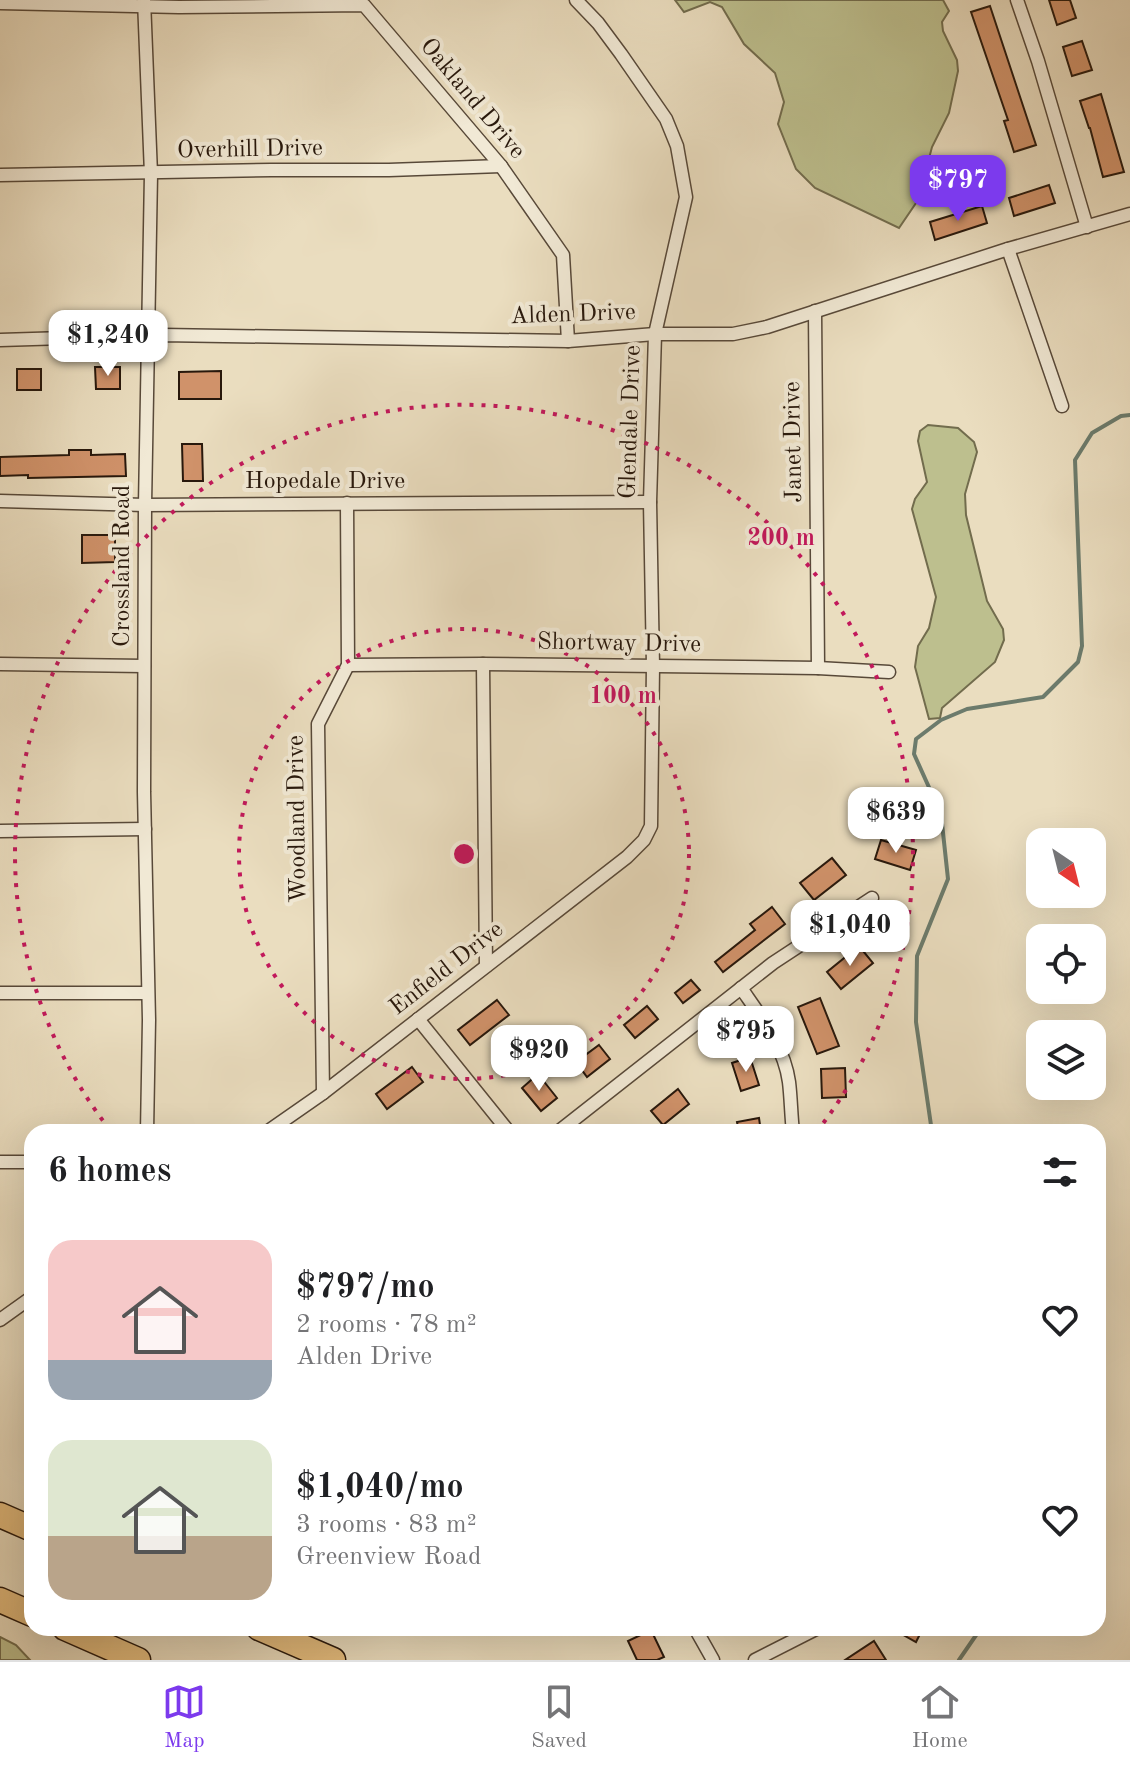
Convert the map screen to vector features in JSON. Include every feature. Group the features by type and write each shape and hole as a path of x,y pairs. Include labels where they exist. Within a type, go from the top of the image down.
{"highway":[{"path":"0,1515 24,1526"},
{"path":"0,1600 24,1610"},
{"path":"83,1636 138,1660"},
{"path":"278,1636 333,1660"}],"street":[{"name":"Glendale Drive","path":"576,0 598,23 666,119 681,162 686,197 655,334 650,502 652,817 648,834"},
{"path":"1017,0 1087,227"},
{"name":"Oakland Drive","path":"0,3 364,5 501,166 563,255 568,341"},
{"name":"Crossland Road","path":"144,3 151,174 144,666 149,1020 147,1124"},
{"name":"Overhill Drive","path":"0,175 501,166"},
{"name":"Alden Drive","path":"0,340 321,336 568,341 655,334 733,334 767,327 1008,249 1130,214"},
{"path":"1008,249 1062,406"},
{"name":"Janet Drive","path":"815,311 818,668"},
{"name":"Hopedale Drive","path":"0,501 145,505 650,502"},
{"name":"Woodland Drive","path":"323,1093 318,724 348,665 347,503"},
{"path":"0,664 144,666"},
{"path":"483,664 486,966"},
{"name":"Shortway Drive","path":"348,665 818,668 889,672"},
{"path":"0,831 145,829"},
{"name":"Enfield Drive","path":"278,1124 323,1093 638,848 648,834"},
{"path":"568,1124 773,963 872,898"},
{"path":"741,988 780,1049 789,1082 792,1124"},
{"path":"0,993 147,993"},
{"path":"418,1019 503,1124"},
{"path":"0,1162 24,1162"},
{"path":"0,1320 24,1303"},
{"path":"700,1636 713,1660"},
{"path":"755,1660 802,1636"}],"green space":[{"path":"675,0 943,0 949,11 942,22 943,31 957,60 958,71 949,113 932,147 918,200 899,228 815,188 796,169 778,124 784,102 775,73 744,44 722,7 710,2 684,12"},
{"path":"928,425 958,428 974,442 977,452 965,494 966,515 987,601 1003,629 1004,640 995,662 942,708 940,718 929,719 915,667 918,646 929,628 936,597 912,509 927,482 918,441 920,431"},
{"path":"0,1637 16,1645 30,1660 0,1660"}],"building":[{"path":"1049,0 1070,0 1076,18 1057,25"},
{"path":"990,6 1036,145 1014,152 1004,121 1008,120 971,12"},
{"path":"1082,41 1092,70 1072,76 1063,47"},
{"path":"1101,94 1124,172 1103,177 1080,101"},
{"path":"1049,185 1055,203 1014,216 1009,198"},
{"path":"982,206 987,223 935,240 930,222"},
{"path":"95,367 120,367 120,389 96,389"},
{"path":"17,369 41,369 41,390 17,390"},
{"path":"221,371 221,399 179,399 179,372"},
{"path":"182,444 202,444 203,481 183,481"},
{"path":"69,450 91,450 91,455 125,454 126,476 0,476 0,457 69,455"},
{"path":"82,535 115,535 115,562 82,563"},
{"path":"881,840 916,850 910,870 875,859"},
{"path":"832,858 846,875 814,900 800,883"},
{"path":"772,907 785,924 723,972 715,962 755,930 750,924"},
{"path":"859,946 873,963 841,989 827,972"},
{"path":"691,980 700,990 683,1003 675,993"},
{"path":"820,998 839,1046 817,1054 798,1007"},
{"path":"497,1000 509,1015 470,1045 458,1030"},
{"path":"647,1006 658,1019 635,1038 624,1025"},
{"path":"599,1045 610,1059 587,1077 576,1062"},
{"path":"750,1057 759,1085 741,1091 732,1063"},
{"path":"412,1067 423,1082 387,1109 376,1094"},
{"path":"845,1068 846,1097 822,1098 821,1069"},
{"path":"538,1074 557,1098 541,1111 522,1088"},
{"path":"678,1089 689,1104 664,1124 651,1111"},
{"path":"759,1118 760,1124 737,1124"},
{"path":"638,1636 654,1636 664,1657 637,1660 628,1641"},
{"path":"905,1636 919,1636 916,1642"},
{"path":"874,1641 886,1660 845,1660"}],"waterway":[{"path":"931,1124 916,1022 917,956 948,879 941,814 914,754 916,739 941,720 967,709 1043,697 1078,662 1082,646 1075,460 1092,433 1121,416 1130,415"},
{"path":"959,1660 976,1636"}]}
